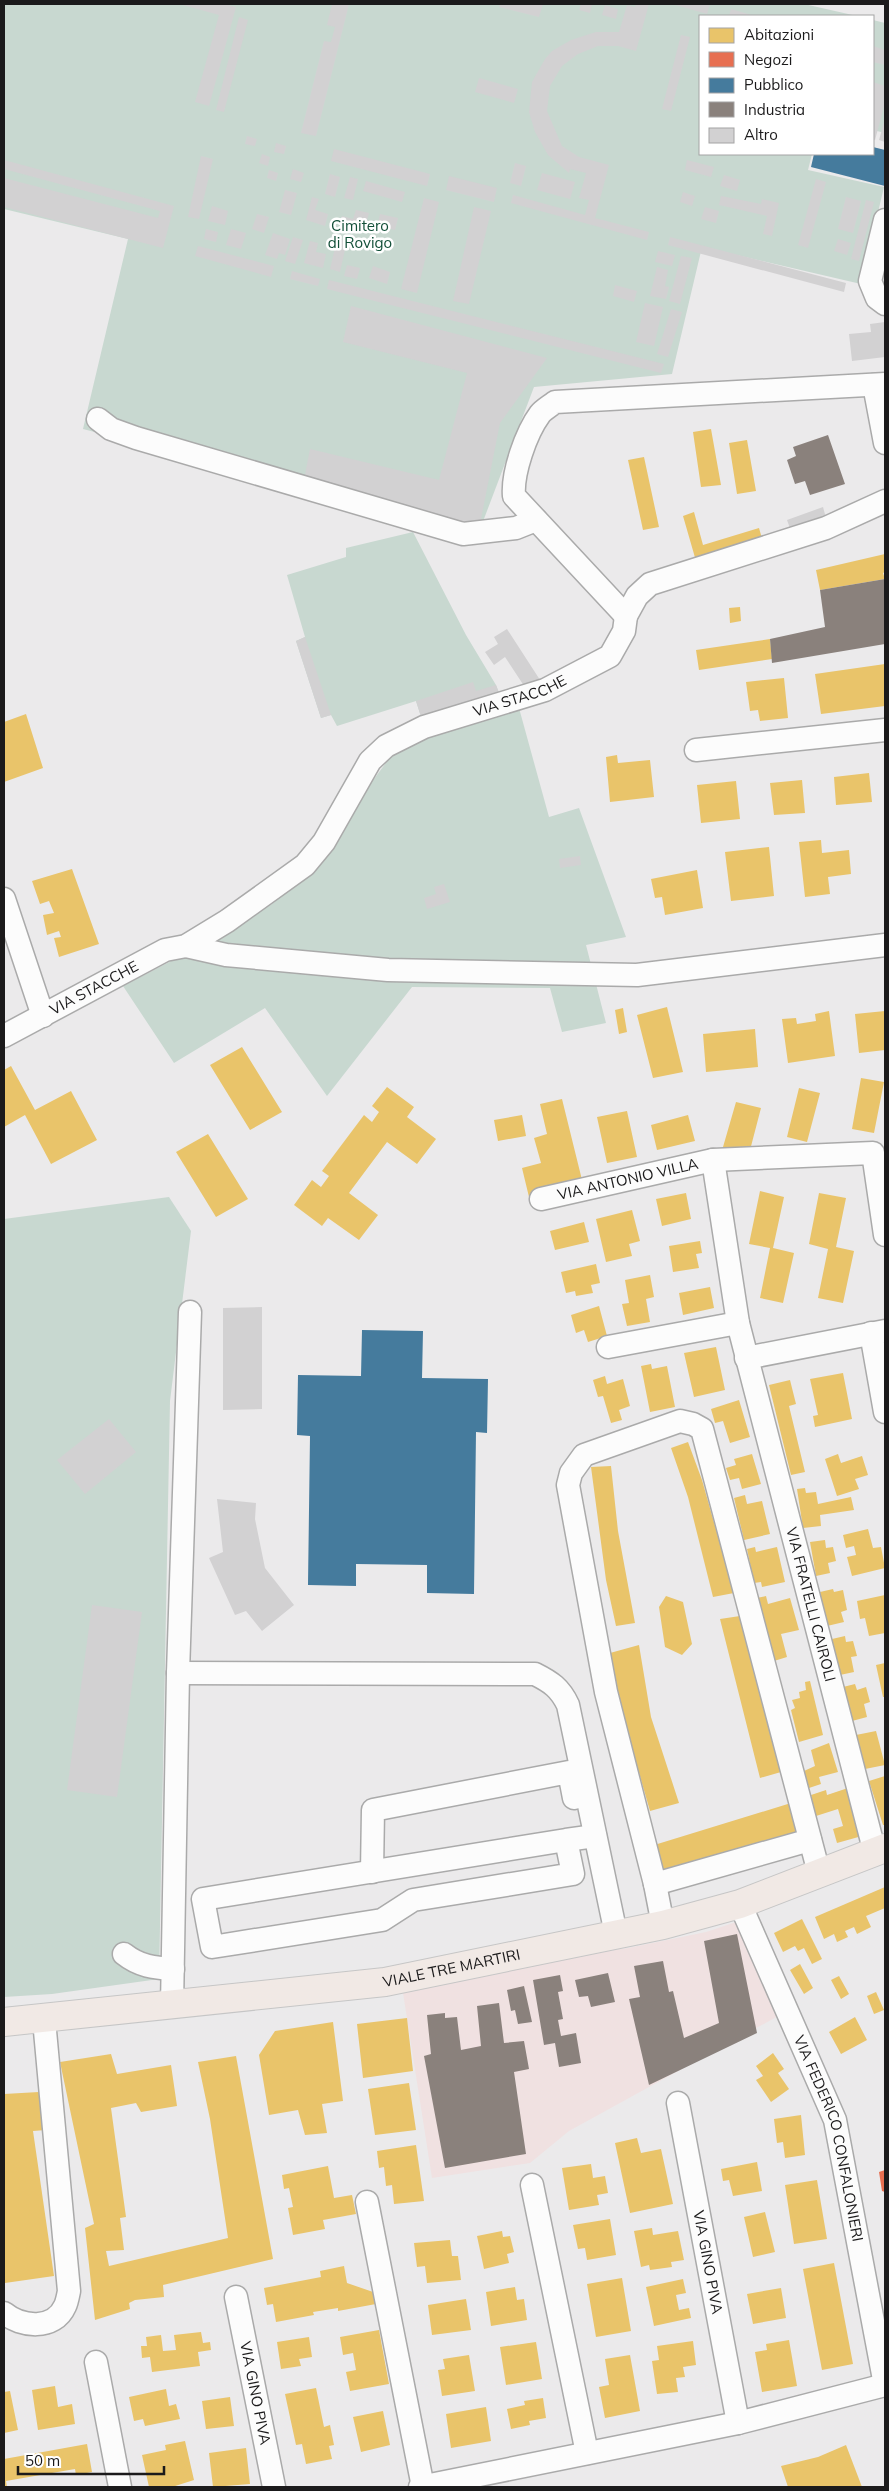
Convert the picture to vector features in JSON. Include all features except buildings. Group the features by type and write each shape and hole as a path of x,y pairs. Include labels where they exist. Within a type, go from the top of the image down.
{"main road":[{"name":"VIALE TRE MARTIRI","path":"4,2022 44,2020 385,1982 663,1925 740,1904 880,1850"}],"street":[{"path":"885,220 878,284 871,286 877,298 885,304"},
{"path":"626,616 514,496 513,485 520,457 540,414 555,402 880,385 885,444"},
{"path":"98,419 111,429 136,438 463,534 516,528 536,520"},
{"name":"VIA STACCHE","path":"4,1036 166,950 186,946 227,921 306,865 324,842 370,761 386,746 424,727 545,690 610,656 624,631 626,616 637,596 650,584 826,528 885,501"},
{"path":"696,750 885,730"},
{"path":"4,899 44,1016"},
{"name":"VIA STACCHE","path":"186,946 226,955 388,970 637,975 885,945"},
{"name":"VIA ANTONIO VILLA","path":"541,1199 713,1160 873,1153 885,1235"},
{"name":"VIA ANTONIO VILLA","path":"713,1160 738,1323 746,1358"},
{"path":"172,2006 178,1673 190,1312"},
{"path":"608,1346 738,1323"},
{"path":"746,1358 878,1332 885,1412"},
{"name":"VIA FRATELLI CAIROLI","path":"746,1358 880,1850"},
{"path":"663,1925 655,1884 606,1692 568,1485 571,1473 584,1455 680,1421 693,1424 702,1429 819,1873"},
{"path":"178,1673 535,1674 553,1683 562,1692 568,1704 581,1838 573,1874 413,1900 382,1920 212,1947 203,1899 581,1838"},
{"path":"372,1872 372,1810 569,1772 581,1838 616,1934"},
{"path":"655,1884 810,1840"},
{"name":"VIA FEDERICO CONFALONIERI","path":"740,1904 835,2120 885,2386"},
{"path":"174,1914 206,1916"},
{"path":"124,1954 135,1963 173,1970"},
{"path":"4,2313 13,2321 31,2325 48,2322 64,2308 70,2291 44,2020"},
{"name":"VIA GINO PIVA","path":"678,2103 738,2424"},
{"path":"532,2185 587,2453"},
{"path":"367,2202 422,2487 499,2480 587,2453 738,2424 885,2386"},
{"name":"VIA GINO PIVA","path":"236,2297 274,2487"},
{"path":"96,2362 120,2487"}],"shaded area":[{"path":"736,1922 780,2015 569,2131 530,2163 432,2178 401,1980 628,1948 706,1932"}],"green space":[{"name":"Cimitero di Rovigo","path":"4,4 804,4 853,15 699,15 699,155 812,155 808,170 884,187 861,284 702,247 672,374 534,387 479,532 83,429 128,239 4,209"},
{"path":"874,20 885,23 885,133 874,130"},
{"path":"413,532 466,635 496,685 501,698 423,723 416,701 337,726 331,715 321,718 296,641 305,637 287,575 346,557 346,548"},
{"path":"519,708 549,817 579,808 626,937 586,945 606,1023 562,1032 550,988 412,987 327,1096 265,1008 174,1063 123,986 233,929 272,904 297,883 391,756 417,738"},
{"path":"169,1197 191,1231 170,1401 159,1979 52,1994 4,1997 4,1219"}]}
